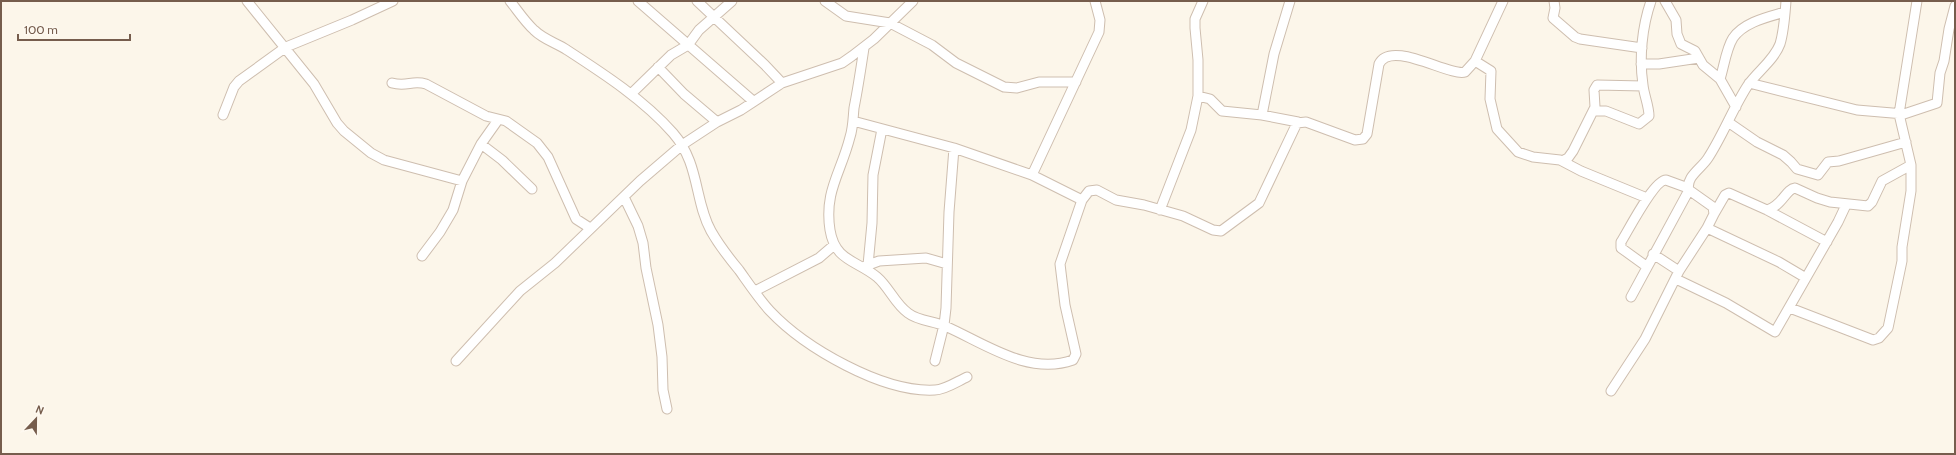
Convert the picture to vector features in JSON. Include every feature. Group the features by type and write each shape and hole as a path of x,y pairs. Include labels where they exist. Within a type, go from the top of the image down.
{"street":[{"path":"247,1 286,47 320,94 337,123 371,154 393,163 426,170 462,181"},
{"path":"223,115 234,87 286,47 352,20 393,1"},
{"path":"510,1 541,36 568,50 631,94 673,134 682,145 694,173 710,230 717,242 771,312 808,343 843,363 880,380 914,389 936,390 967,377"},
{"path":"638,1 753,101"},
{"path":"697,1 782,83"},
{"path":"631,94 671,55 688,45 699,30 732,1"},
{"path":"825,1 846,16 890,23 932,45 956,63 1004,87 1017,88 1039,82 1076,82"},
{"path":"456,361 520,291 555,263 590,228 682,145 782,83 842,63 864,48 912,1"},
{"path":"1032,176 1099,32 1100,20 1095,1"},
{"path":"1160,210 1191,130 1198,96 1198,60 1194,28 1203,1"},
{"path":"1262,115 1274,54 1290,1"},
{"path":"1198,96 1210,99 1222,111 1262,115 1298,122 1306,122 1355,140 1360,140 1367,134 1379,64 1382,60 1390,57 1411,58 1431,62 1461,73 1467,71 1475,61 1503,1"},
{"path":"1554,1 1555,8 1553,18 1575,37 1601,43 1642,48"},
{"path":"1593,111 1602,110 1641,123 1648,117 1649,114 1643,86 1641,64 1642,48 1651,1"},
{"path":"1665,1 1676,20 1677,34 1681,44 1695,51 1706,69 1720,79 1736,108"},
{"path":"1631,297 1646,266 1688,189 1690,179 1706,162 1749,83 1772,57 1778,47 1786,1"},
{"path":"1790,308 1873,340 1884,333 1891,318 1902,261 1902,247 1911,190 1910,165 1899,114 1917,1"},
{"path":"1749,83 1834,106 1899,114 1910,112 1939,101 1940,73 1944,61 1949,29 1955,6"},
{"path":"1720,79 1733,38 1754,22 1785,12"},
{"path":"864,48 850,139 828,203 833,246 842,256 865,266 877,276 908,313 944,325 990,349 1042,364 1073,360 1076,350 1065,305 1060,262 1082,200 1089,191 1094,190 1116,200 1183,216 1217,231 1233,224 1259,203 1298,122"},
{"path":"1641,64 1680,62 1699,58"},
{"path":"1475,61 1491,71 1491,107 1500,133 1506,137 1518,152 1533,157 1562,161 1581,171 1647,198"},
{"path":"658,67 684,94 717,122"},
{"path":"392,84 402,86 416,82 426,84 486,116 506,121 544,149 572,212 580,222 590,228"},
{"path":"1562,161 1568,158 1573,151 1593,111 1596,102 1594,90 1596,85 1643,86"},
{"path":"422,256 453,210 462,181 481,144 498,120"},
{"path":"853,121 954,148 1032,176 1082,200"},
{"path":"1728,122 1757,142 1788,158 1797,169 1818,175 1828,162 1839,161 1906,142"},
{"path":"865,266 872,223 873,175 882,129"},
{"path":"481,144 502,160 532,189"},
{"path":"935,362 944,325 954,148"},
{"path":"1767,210 1775,208 1782,202 1790,189 1795,188 1817,198 1846,205 1868,206 1872,202 1882,181 1910,165"},
{"path":"1646,266 1621,248 1620,245 1647,198 1663,179 1688,189 1713,207 1714,214"},
{"path":"1611,392 1649,332 1677,275 1726,195 1729,193 1767,210 1827,242"},
{"path":"624,197 638,226 643,243 646,268 658,325 662,357 663,390 667,409"},
{"path":"1653,254 1677,275 1775,332 1827,242 1846,205"},
{"path":"1707,228 1780,262 1806,278"},
{"path":"755,291 819,258 833,246"},
{"path":"865,266 885,261 926,258 934,259 947,264"}]}
